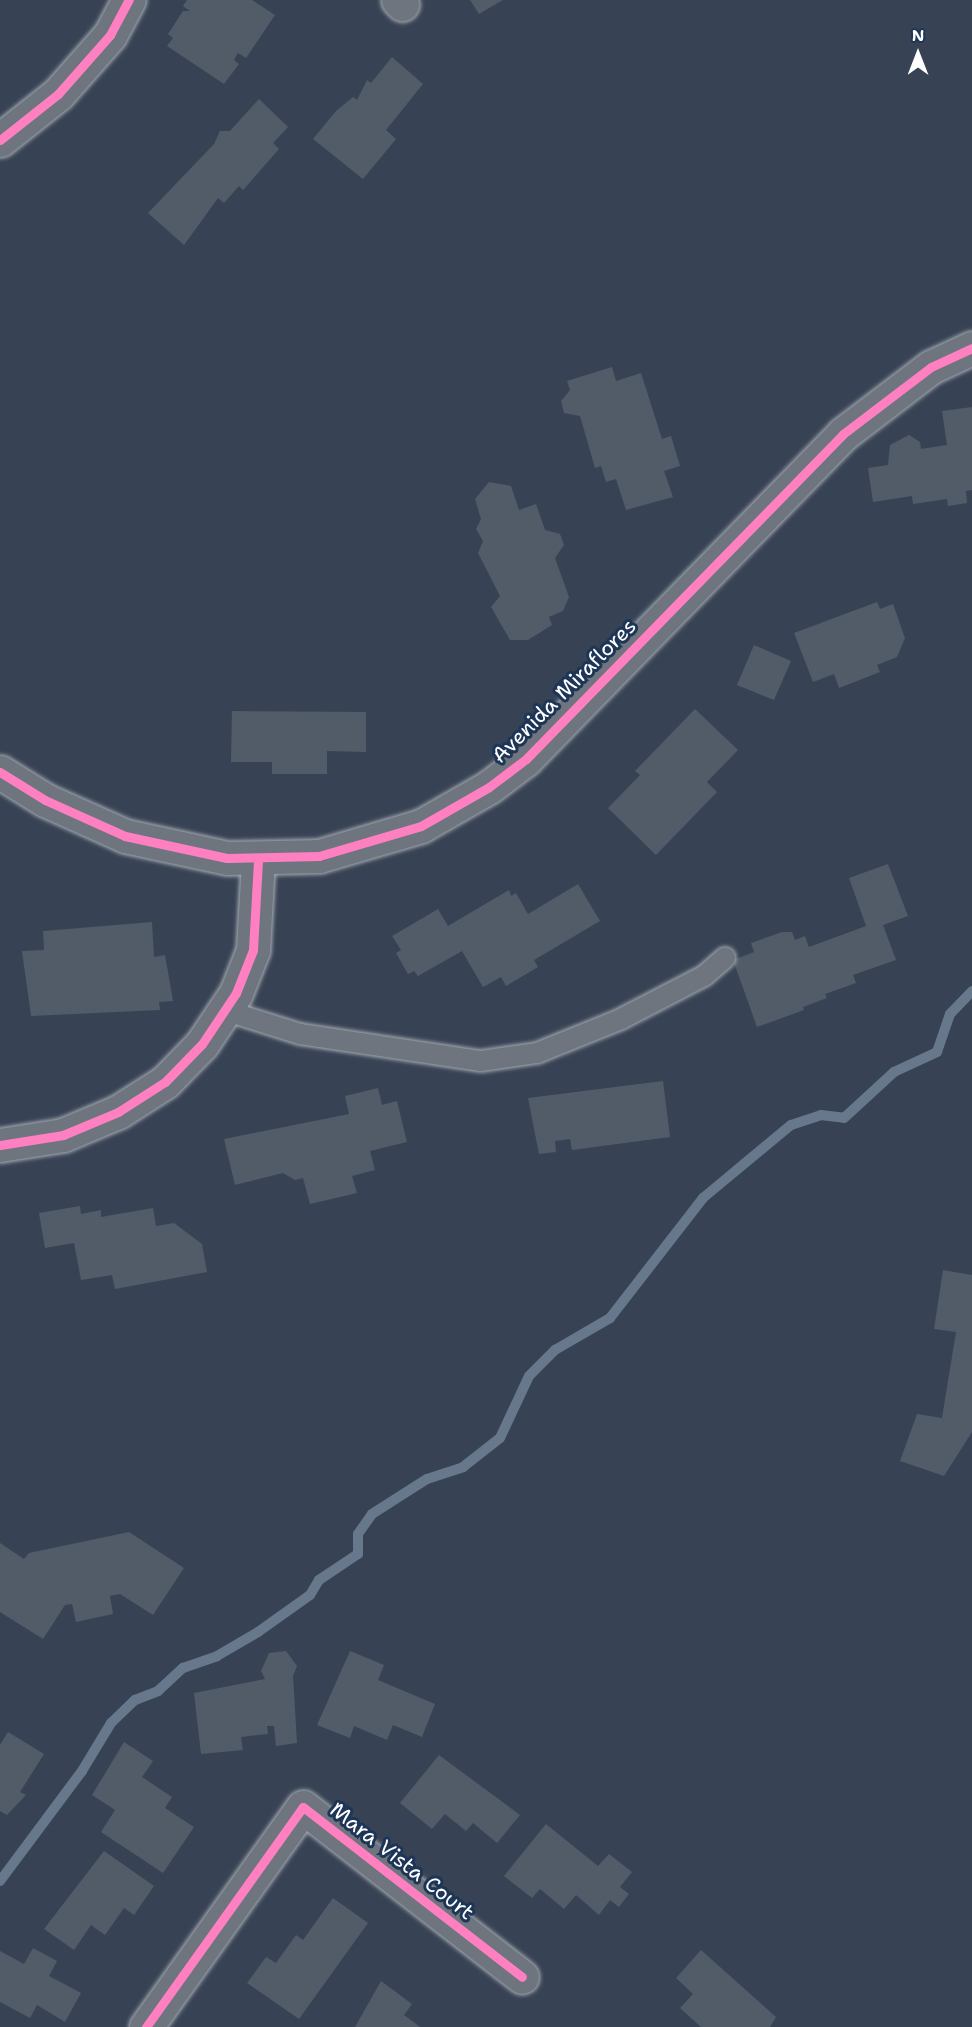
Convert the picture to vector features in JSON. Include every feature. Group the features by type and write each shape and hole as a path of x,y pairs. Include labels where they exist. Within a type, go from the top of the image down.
{"street":[{"path":"0,140 58,94 110,35 129,0"},
{"name":"Avenida Miraflores","path":"0,772 45,800 125,836 193,853 258,860 319,856 386,839 452,811 489,788 557,729 827,449 910,381 950,356 972,348"},
{"path":"0,1145 63,1135 143,1097 185,1063 227,1011 252,950 258,860"},
{"name":"Mara Vista Court","path":"146,2027 303,1807 522,1977"}],"lane":[{"path":"227,1011 300,1034 481,1061 537,1053 621,1019 704,976 725,958"}],"building":[{"path":"187,0 252,0 275,15 246,58 238,53 234,60 239,64 224,84 167,46 173,38 168,34 183,11 190,11 183,6"},
{"path":"470,0 503,0 479,14"},
{"path":"392,57 423,84 386,130 396,139 363,179 313,139 336,111 353,97 357,100 367,80 371,83"},
{"path":"259,99 288,127 273,143 279,149 243,190 239,186 224,203 218,198 184,245 148,213 214,144 220,131 230,131"},
{"path":"612,367 616,381 641,373 662,439 671,436 680,466 664,471 673,497 626,510 616,479 606,482 601,466 595,468 580,416 564,413 561,401 570,390 567,381"},
{"path":"972,407 972,490 966,491 967,503 948,506 947,499 913,504 912,496 873,502 868,468 888,465 890,445 909,435 920,442 921,449 947,445 942,411"},
{"path":"489,482 511,486 519,510 536,504 545,530 560,534 564,545 555,558 569,597 563,611 549,617 552,625 528,640 510,640 491,607 500,596 478,553 483,541 476,529 481,519 475,499"},
{"path":"877,602 880,609 893,604 905,638 897,657 877,665 880,672 839,688 834,674 813,682 794,633"},
{"path":"754,645 791,661 774,700 737,685"},
{"path":"695,709 738,750 707,782 717,792 656,855 608,808 640,775 635,771"},
{"path":"232,711 366,712 366,752 327,751 327,774 272,774 272,762 231,762"},
{"path":"888,864 908,916 883,925 896,960 853,975 856,983 825,994 827,998 803,1007 804,1010 757,1027 733,960 754,952 751,943 782,932 792,932 795,940 805,936 809,947 866,926 849,878"},
{"path":"578,884 600,921 534,960 538,967 506,986 501,977 483,987 462,951 418,976 414,971 408,974 396,953 401,950 392,936 438,909 448,926 509,890 511,896 516,893 528,914"},
{"path":"152,922 154,957 165,955 173,1001 159,1002 160,1010 31,1016 22,951 44,950 43,931"},
{"path":"663,1081 670,1137 572,1150 570,1139 555,1141 556,1152 539,1154 528,1098"},
{"path":"378,1088 382,1105 397,1101 407,1142 370,1151 375,1170 352,1176 357,1193 310,1204 303,1178 295,1180 283,1173 235,1185 224,1139 349,1114 345,1096"},
{"path":"80,1206 81,1214 101,1210 101,1217 153,1208 156,1226 174,1223 202,1244 207,1272 115,1289 112,1275 81,1280 74,1243 45,1248 39,1213"},
{"path":"943,1270 972,1275 972,1432 944,1476 900,1461 917,1414 942,1418 956,1332 934,1329"},
{"path":"129,1532 184,1568 153,1615 120,1594 110,1596 113,1614 76,1622 72,1604 65,1605 43,1639 0,1612 0,1543 24,1559 29,1553"},
{"path":"286,1651 297,1666 293,1676 297,1743 276,1746 274,1726 267,1726 268,1734 241,1737 243,1750 201,1754 194,1693 265,1679 261,1671 269,1653"},
{"path":"350,1651 384,1665 378,1680 435,1704 422,1737 393,1725 387,1740 354,1726 350,1738 317,1725"},
{"path":"8,1732 44,1754 20,1792 26,1795 7,1815 0,1811 0,1745"},
{"path":"124,1742 153,1761 142,1777 172,1797 165,1808 194,1827 163,1873 101,1832 115,1810 92,1795"},
{"path":"439,1755 520,1815 497,1843 473,1823 466,1831 445,1814 432,1829 400,1803"},
{"path":"546,1824 598,1866 609,1854 632,1872 620,1887 629,1894 619,1907 610,1900 599,1915 576,1895 564,1909 540,1889 532,1898 504,1876"},
{"path":"104,1851 154,1886 134,1915 124,1908 105,1935 91,1925 74,1950 44,1929"},
{"path":"333,1898 368,1923 299,2019 247,1983 266,1957 276,1963 296,1935 303,1940"},
{"path":"33,1948 57,1961 49,1976 81,1993 65,2022 37,2005 30,2018 0,2002 0,1951 24,1964"},
{"path":"701,1950 776,2017 770,2027 701,2027 680,2008 693,1994 676,1978"},
{"path":"381,1981 412,2004 404,2015 420,2027 355,2027"}],"waterway":[{"path":"0,1881 82,1771 111,1723 135,1700 158,1691 183,1668 217,1656 258,1632 310,1595 319,1580 358,1554 358,1534 372,1514 427,1479 463,1467 500,1438 529,1376 555,1350 610,1318 703,1198 791,1125 821,1115 844,1118 894,1072 937,1052 950,1014 972,991"}],"cycle path":[{"path":"0,140 58,94 110,35 129,0"},
{"path":"0,772 45,800 125,836 227,858 319,856 421,826 489,787 526,759 843,434 931,367 972,348"},
{"path":"0,1145 63,1135 118,1112 165,1082 202,1044 236,993 253,950 258,860"},
{"path":"146,2027 303,1807 522,1977"}]}
